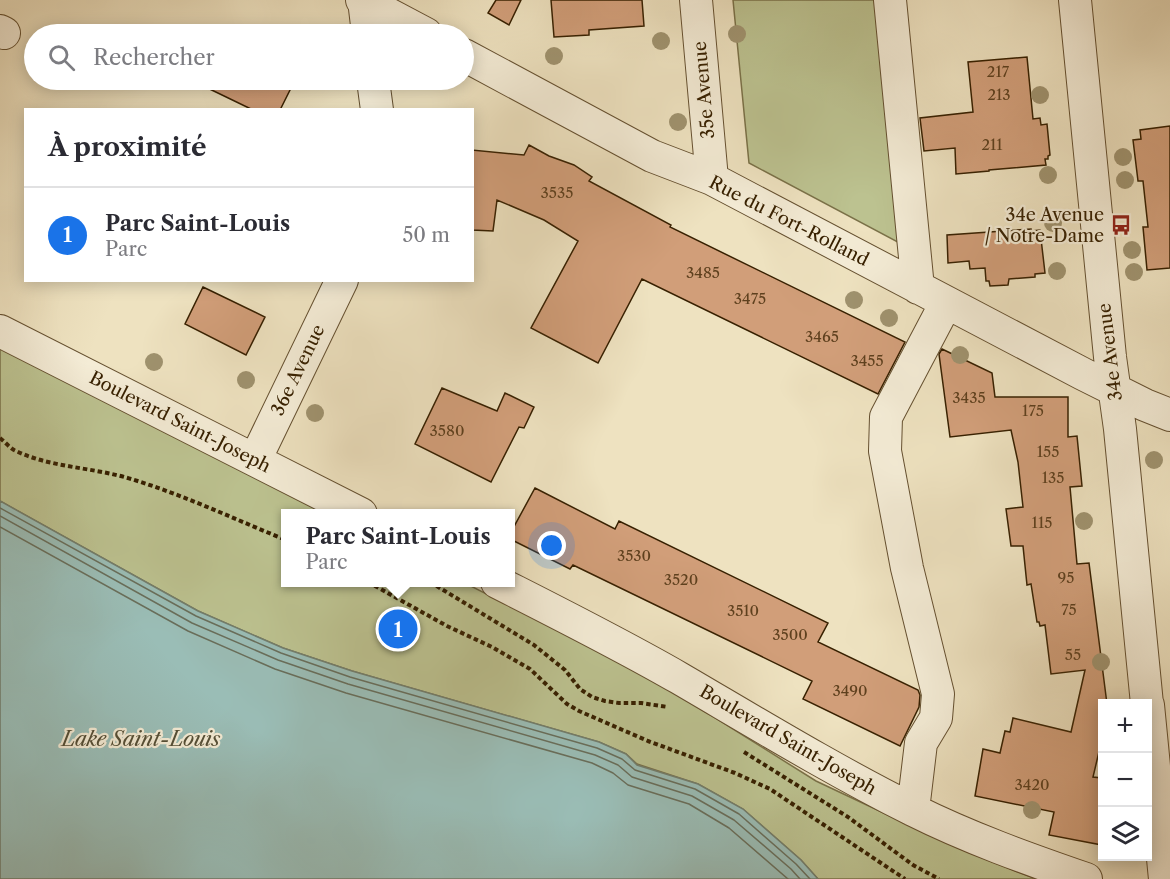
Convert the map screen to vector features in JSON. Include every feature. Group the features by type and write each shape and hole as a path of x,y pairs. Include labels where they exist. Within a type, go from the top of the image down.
{"street":[{"path":"364,0 367,24"},
{"path":"364,0 408,24"},
{"name":"35e Avenue","path":"696,0 712,179"},
{"path":"890,0 918,288"},
{"name":"34e Avenue","path":"1075,0 1147,699"},
{"name":"Rue du Fort-Rolland","path":"474,60 652,156 712,179 1114,390 1170,415"},
{"path":"374,90 377,108"},
{"name":"36e Avenue","path":"255,460 341,282"},
{"path":"913,810 921,743 936,718 938,694 905,557 885,451 886,417 946,303"},
{"name":"Boulevard Saint-Joseph","path":"0,331 353,509"},
{"name":"Boulevard Saint-Joseph","path":"507,587 676,676 822,762 913,810 1011,853 1086,879"},
{"name":"34e Avenue","path":"1152,753 1165,879"}],"path":[{"path":"0,438 12,449 28,455 132,479 281,538"},
{"path":"377,587 530,669 567,704 579,711 770,789 905,879"},
{"path":"438,587 534,645 565,670 580,689 592,697 619,703 663,705 671,708"},
{"path":"742,750 848,817 913,865 939,879"}],"green space":[{"path":"733,0 883,0 907,247 749,163"},
{"path":"0,347 321,509 281,509 281,587 473,587 653,679 816,781 958,848 1036,879 818,879 801,860 743,809 698,784 637,764 626,754 599,742 352,671 283,648 198,611 0,501"}],"water":[{"name":"Lake Saint-Louis","path":"0,501 198,611 283,648 352,671 599,742 626,754 637,765 698,784 743,809 801,860 818,879 0,879"}],"building":[{"path":"496,0 521,0 509,25 488,13"},
{"path":"551,0 642,0 644,26 589,30 589,35 554,37"},
{"path":"1027,57 1033,119 1040,118 1041,125 1047,124 1050,155 1048,159 1045,159 1046,165 956,174 955,148 924,151 920,118 973,112 968,62"},
{"path":"212,90 290,90 281,108 249,108"},
{"path":"1170,126 1170,268 1147,270 1143,227 1148,227 1143,181 1138,181 1133,140 1141,139 1140,130"},
{"path":"529,145 549,156 574,165 592,177 589,181 671,225 670,227 905,342 878,394 642,279 598,363 531,328 578,241 544,220 497,200 493,231 474,230 474,150 524,155"},
{"path":"1031,229 1031,231 1040,230 1045,273 1035,274 1035,277 1009,279 1008,285 990,286 989,281 986,281 985,268 970,269 969,261 948,263 947,235"},
{"path":"203,287 265,317 246,355 185,324"},
{"path":"942,349 992,373 995,397 1068,397 1068,437 1077,436 1082,486 1070,487 1077,564 1089,563 1106,699 1098,699 1098,756 1093,777 1098,778 1098,844 1049,835 1054,812 975,796 983,749 1000,753 1005,731 1010,732 1013,718 1071,732 1085,670 1051,674 1045,625 1040,626 1037,622 1031,584 1027,585 1023,546 1011,546 1006,509 1023,507 1018,462 1011,430 950,437 939,354"},
{"path":"442,388 497,411 505,393 534,407 524,428 519,427 491,482 415,444"},
{"path":"535,488 615,529 619,521 828,623 818,642 918,690 919,707 900,746 803,699 812,681 573,565 570,569 515,542 515,525"}],"place":[{"name":"34e Avenue / Notre-Dame","path":"1121,225"},
{"name":"Parc Saint-Louis","path":"398,629"}]}
